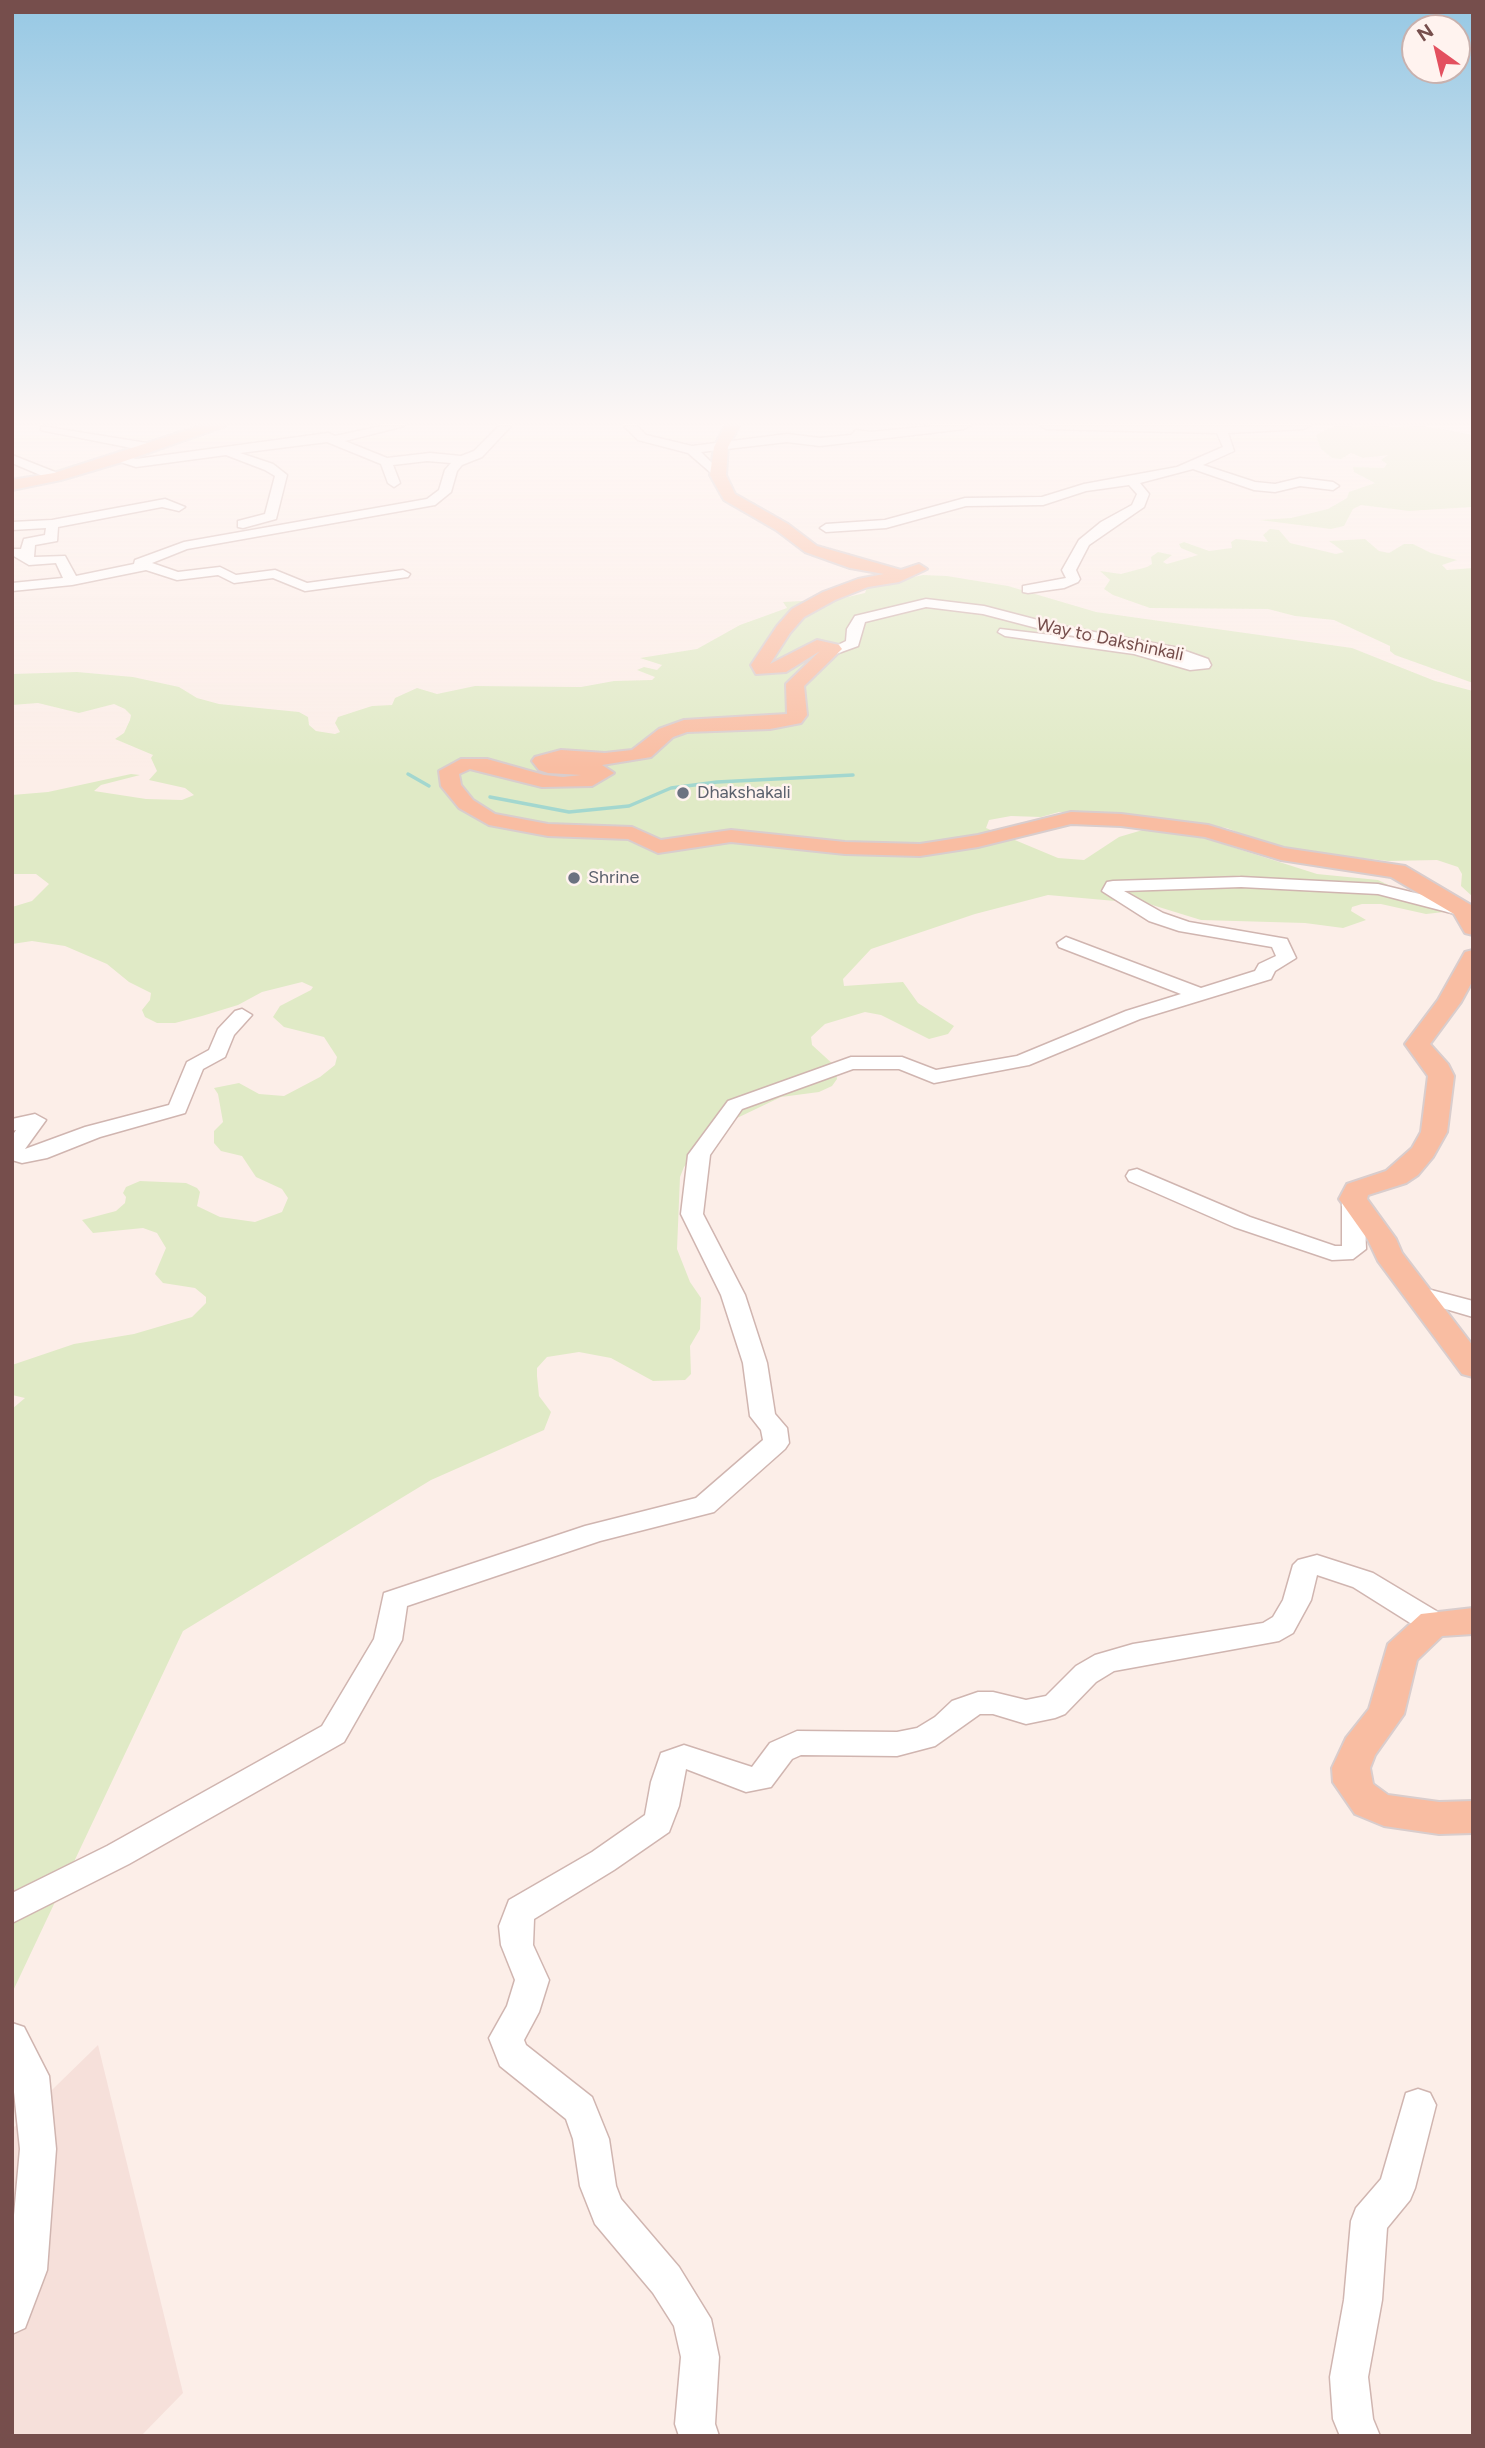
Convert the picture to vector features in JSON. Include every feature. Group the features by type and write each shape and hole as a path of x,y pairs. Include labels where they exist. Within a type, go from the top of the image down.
{"main road":[{"path":"799,540 811,549 856,564 895,571 919,569 894,579 861,583 800,612 780,634 760,668 769,671 779,668 817,645 828,645 833,651 795,684 793,691 797,715 790,720 684,726 666,733 644,753 634,756 605,759 561,756 542,761 545,766 555,769 595,769 604,773 592,780 572,783 542,781 474,763 456,766 449,771 451,786 466,804 489,819 548,830 632,833 652,845 663,847 731,835 845,848 920,850 978,841 1059,820 1121,820 1216,832 1296,857 1390,869 1412,878 1468,919"},
{"path":"1473,957 1448,1002 1417,1044 1439,1069 1441,1076 1434,1132 1424,1151 1408,1169 1396,1177 1357,1190 1353,1199 1382,1239 1388,1255 1473,1367"},
{"path":"1473,1621 1433,1623 1401,1654 1386,1714 1359,1748 1351,1768 1352,1782 1368,1803 1384,1810 1439,1818 1473,1817"}],"street":[{"path":"39,540 29,542 29,561 60,559 72,581"},
{"path":"213,540 184,546 140,564 177,576 219,571 234,579 275,574 305,587 403,574"},
{"path":"1028,589 1064,584 1073,579 1069,570 1087,540"},
{"path":"12,551 27,555"},
{"path":"12,587 72,581 147,566"},
{"name":"Way to Dakshinkali","path":"833,651 853,643 854,629 860,619 926,603 984,610 1056,629 1131,641 1174,651 1203,662 1204,665 1190,666 1136,650 1005,632"},
{"path":"12,1909 192,1815 333,1734 388,1640 394,1600 595,1533 705,1505 776,1443 774,1428 763,1416 755,1363 733,1295 692,1214 699,1155 735,1105 852,1063 902,1063 934,1077 1023,1061 1133,1015 1264,975 1266,968 1286,958 1280,943 1186,927 1156,917 1111,891 1114,886 1241,882 1378,889 1468,919"},
{"path":"1066,943 1201,995"},
{"path":"12,1125 35,1120 12,1152 22,1156 39,1153 93,1132 154,1118 178,1109 194,1066 218,1053 225,1032 242,1015"},
{"path":"1137,1176 1242,1222 1332,1253 1345,1254 1354,1249 1353,1199"},
{"path":"1416,1293 1473,1309"},
{"path":"699,2436 695,2424 700,2357 692,2319 666,2280 608,2211 598,2186 591,2139 580,2109 512,2055 506,2038 522,2012 532,1980 517,1945 515,1926 520,1910 603,1861 658,1823 672,1762 684,1757 703,1761 746,1780 760,1778 770,1769 781,1751 797,1743 897,1744 924,1738 946,1725 962,1709 978,1703 993,1703 1026,1712 1055,1706 1086,1674 1105,1663 1276,1629 1283,1625 1297,1600 1303,1572 1308,1567 1317,1565 1363,1580 1433,1623"},
{"path":"12,2038 32,2076 38,2149 28,2270 12,2315"},
{"path":"1360,2436 1353,2418 1349,2377 1353,2342 1363,2300 1369,2221 1397,2188 1418,2105"}],"shaded area":[{"path":"98,2045 183,2393 141,2436 14,2436 12,2129"}],"green space":[{"path":"1234,540 1268,542 1267,540 1288,540 1336,554 1344,552 1329,541 1366,540 1379,551 1389,553 1404,544 1413,544 1431,553 1457,560 1442,565 1447,570 1473,568 1473,683 1395,655 1390,651 1390,646 1334,620 1295,616 1268,609 1150,608 1113,595 1104,589 1110,580 1100,571 1121,574 1147,567 1152,564 1151,557 1158,552 1172,555 1163,562 1167,564 1198,555 1181,548 1179,544 1184,542 1209,551 1232,548 1231,542"},
{"path":"923,575 1008,586 1096,612 1352,648 1435,681 1473,691 1473,897 1461,886 1462,874 1458,867 1437,860 1388,861 1276,848 1227,828 1095,813 1059,812 1041,817 1011,816 989,820 986,828 1058,858 1084,860 1119,837 1146,829 1207,839 1317,874 1378,880 1444,912 1426,914 1381,904 1362,904 1352,907 1351,911 1366,920 1343,928 1305,923 1201,920 1149,904 1048,895 975,914 871,949 843,979 844,986 903,982 918,1003 954,1026 948,1034 929,1039 881,1015 865,1012 825,1024 811,1037 812,1045 835,1066 837,1079 832,1086 819,1092 781,1097 714,1129 684,1167 680,1177 677,1249 690,1282 701,1298 700,1329 690,1346 691,1374 685,1380 653,1381 611,1358 579,1352 547,1357 537,1368 539,1396 551,1412 544,1430 431,1480 183,1631 12,1993 12,1409 25,1398 12,1395 12,1365 74,1344 134,1334 192,1317 206,1303 206,1297 195,1288 163,1283 155,1274 166,1248 157,1233 143,1228 93,1233 82,1220 116,1211 125,1203 126,1197 123,1193 126,1187 140,1181 186,1183 200,1192 197,1206 220,1217 255,1222 282,1212 288,1198 282,1189 256,1177 242,1156 221,1151 214,1143 214,1131 223,1122 218,1094 214,1088 239,1083 259,1094 284,1096 320,1077 335,1065 337,1057 324,1037 284,1027 273,1017 280,1006 313,987 302,982 262,992 238,1005 202,1016 175,1023 157,1023 145,1017 142,1010 150,1000 151,993 129,982 107,964 65,946 32,941 12,944 12,907 32,901 49,884 36,874 12,874 12,795 48,792 131,774 140,775 101,785 94,791 146,799 182,800 194,795 185,788 149,780 157,771 151,758 153,755 115,739 124,733 130,720 131,715 125,709 114,704 79,713 38,703 12,705 12,674 77,672 133,677 179,687 197,698 219,704 299,712 308,717 309,725 316,731 335,734 340,732 335,723 338,717 372,706 392,705 395,698 417,688 437,694 475,686 581,687 614,681 652,680 655,677 637,670 644,667 657,670 662,665 640,658 697,649 740,625 787,608 783,602 839,599 865,593 867,587"}],"waterway":[{"path":"408,774 429,786"},
{"path":"490,797 569,812 629,806 671,788 717,782 853,775"}],"place":[{"name":"Dhakshakali","path":"683,793"},
{"name":"Shrine","path":"574,878"}]}
